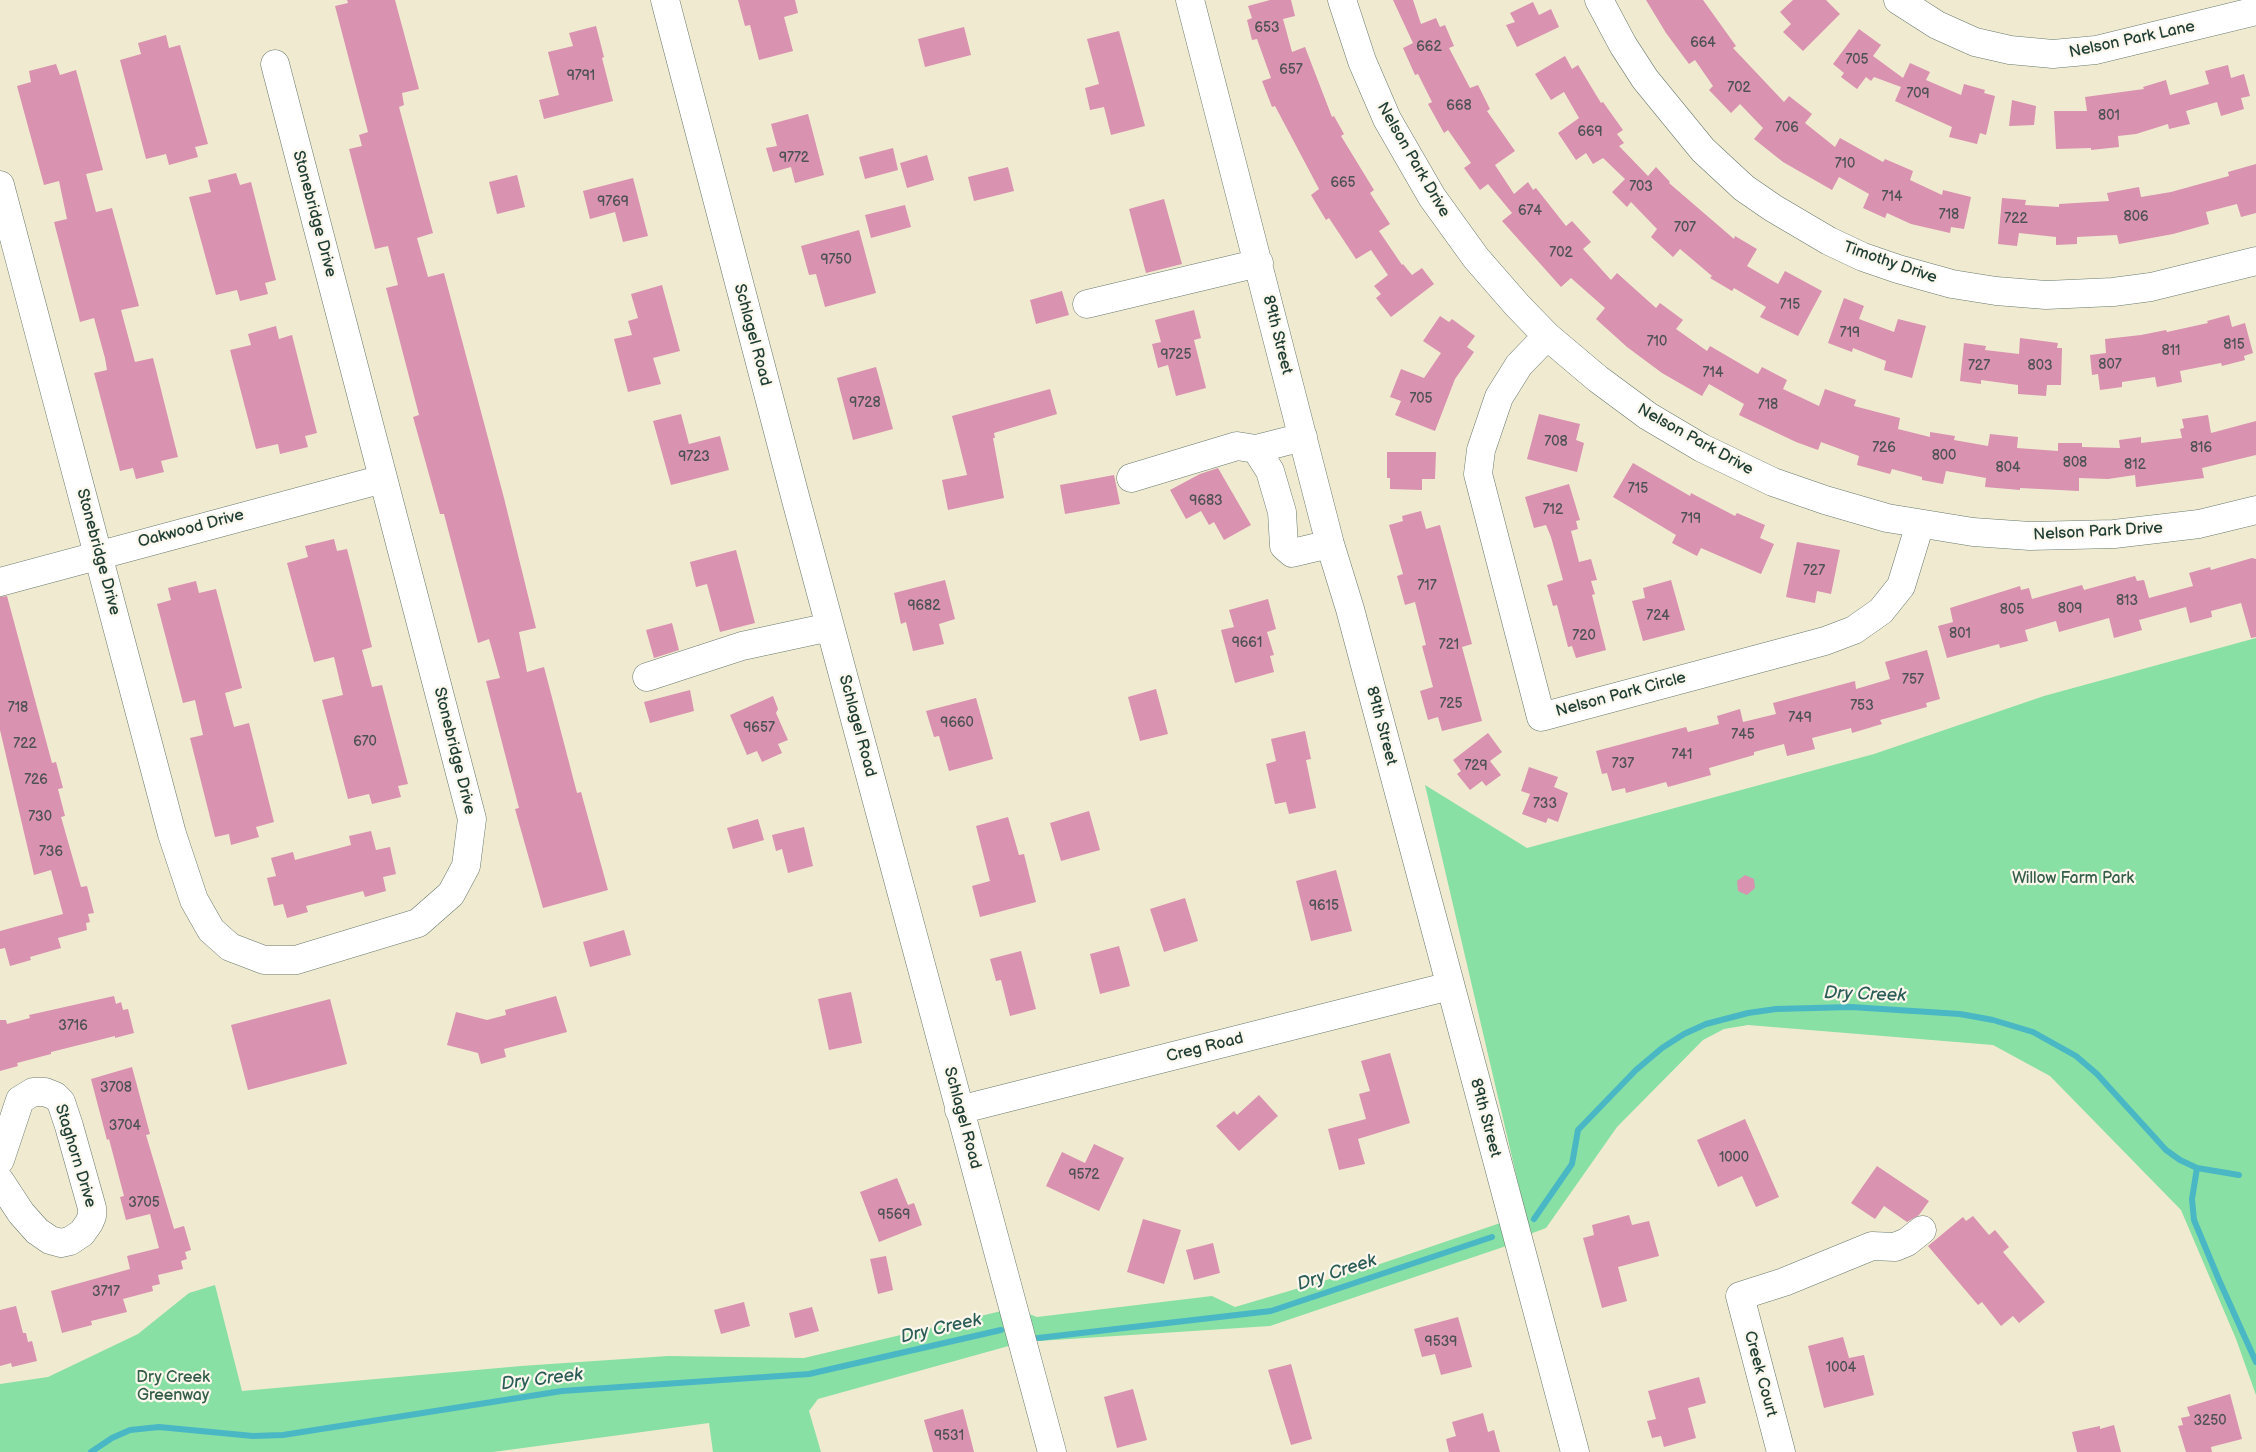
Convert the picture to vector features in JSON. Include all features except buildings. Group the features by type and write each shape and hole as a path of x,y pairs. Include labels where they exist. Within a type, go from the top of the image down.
{"street":[{"name":"Schlagel Road","path":"665,0 830,627 1052,1452"},
{"name":"89th Street","path":"1190,0 1330,544 1350,609 1575,1452"},
{"name":"Nelson Park Drive","path":"1342,0 1369,79 1387,119 1444,216 1476,258 1547,336 1622,398 1702,448 1752,473 1794,490 1860,511 1920,524 2000,534 2072,536 2168,528 2209,522 2256,510"},
{"name":"Timothy Drive","path":"1599,0 1623,45 1645,79 1678,122 1709,156 1744,188 1773,208 1829,241 1863,256 1898,269 1952,284 1996,291 2046,295 2095,294 2151,287 2256,261"},
{"name":"Nelson Park Lane","path":"1898,0 1937,25 1975,42 2010,50 2053,54 2096,50 2256,11"},
{"name":"Stonebridge Drive","path":"0,185 172,834 194,900 211,930 230,947 264,960 296,960 418,923 451,894 466,866 472,819 275,64"},
{"path":"1087,304 1259,263"},
{"name":"Nelson Park Circle","path":"1547,336 1519,365 1499,398 1481,450 1478,474 1541,717 1825,641 1854,630 1885,607 1901,586 1920,524"},
{"path":"1131,478 1237,446 1256,449 1303,437"},
{"path":"1256,449 1270,472 1282,512 1284,546 1292,553 1330,544"},
{"name":"Oakwood Drive","path":"0,582 384,479"},
{"path":"648,677 742,646 830,627"},
{"name":"Creg Road","path":"959,1110 1450,986"},
{"name":"Staghorn Drive","path":"0,1160 20,1100 33,1092 45,1092 55,1096 60,1102 69,1126 91,1204 92,1214 89,1224 80,1235 68,1242 61,1243 48,1240 21,1213 0,1181"},
{"name":"Creek Court","path":"1781,1452 1740,1296 1784,1282 1872,1246 1895,1247 1907,1242 1922,1230"}],"green space":[{"name":"Willow Farm Park","path":"2256,638 2256,1395 2236,1339 2181,1210 2050,1076 1993,1045 1748,1025 1724,1029 1703,1040 1617,1127 1546,1228 1530,1234 1425,785 1527,848 1874,754 2044,696"},
{"name":"Dry Creek Greenway","path":"1512,1219 1518,1242 1270,1326 1023,1342 818,1399 809,1411 821,1452 713,1452 709,1423 493,1452 0,1452 0,1384 48,1377 138,1334 189,1293 215,1285 242,1391 521,1366 668,1356 804,1358 1014,1308 1037,1317 1212,1296 1235,1307 1377,1265"}],"waterway":[{"name":"Dry Creek","path":"1534,1219 1572,1164 1578,1130 1636,1070 1662,1048 1684,1034 1706,1024 1748,1013 1776,1009 1851,1007 1960,1014 1993,1020 2033,1032 2076,1056 2097,1074 2166,1150 2180,1160 2197,1168 2239,1175"},
{"path":"2197,1168 2192,1199 2194,1220 2256,1362"},
{"name":"Dry Creek","path":"1038,1338 1271,1311 1492,1237"},
{"name":"Dry Creek","path":"91,1452 112,1438 130,1430 159,1427 253,1436 283,1435 562,1391 809,1374 1001,1330"}]}
